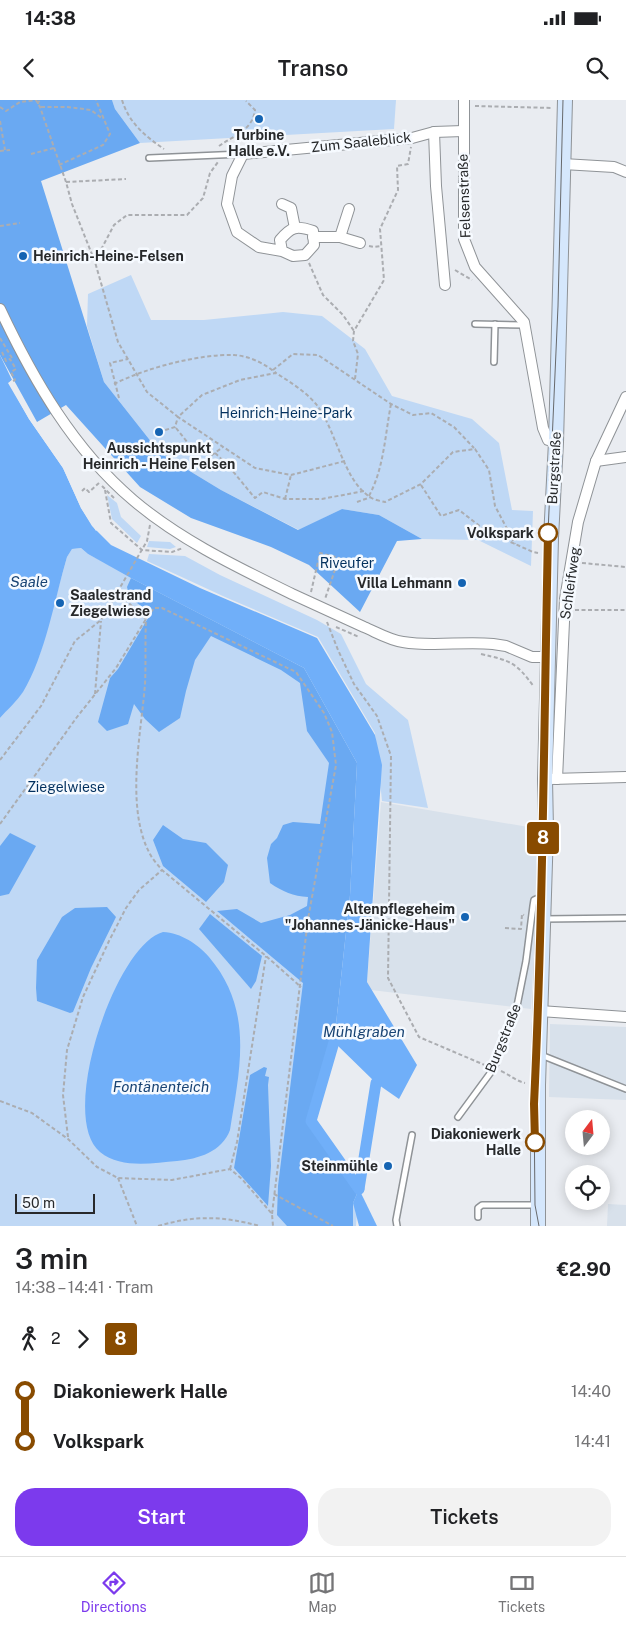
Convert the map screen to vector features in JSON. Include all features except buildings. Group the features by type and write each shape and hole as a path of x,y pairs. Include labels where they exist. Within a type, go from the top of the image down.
{"street":[{"name":"Felsenstraße","path":"464,103 462,131 464,239 475,267 524,322 543,428 548,440 556,442"},
{"name":"Burgstraße","path":"538,1226 538,1055 546,830 551,779 548,657 550,555 556,442 565,104"},
{"name":"Zum Saaleblick","path":"243,154 412,138 434,132 462,131"},
{"name":"Felsenstraße","path":"434,132 445,285"},
{"path":"243,154 232,176 227,204 237,232 259,247 282,251 293,256 305,254 314,245 313,231 301,227 288,230 280,240 282,251"},
{"path":"564,164 614,167 626,172"},
{"path":"282,204 291,208 295,228"},
{"path":"340,236 349,209"},
{"path":"314,237 340,236 360,243"},
{"path":"0,309 47,398 65,425 116,486 149,521 308,602 401,642 493,644 506,646 532,657 548,657"},
{"name":"Schleifweg","path":"551,779 565,610 578,522 596,461 626,397"},
{"path":"596,461 626,457"},
{"path":"551,779 626,777"},
{"path":"540,1011 626,1017"}],"lane":[{"path":"149,158 243,154"},
{"path":"475,324 525,325"},
{"path":"494,362 495,324"},
{"name":"Burgstraße","path":"458,1118 494,1068 516,1011 526,961 534,900 543,895"},
{"path":"543,919 626,918"},
{"path":"538,1055 626,1089"},
{"path":"397,1226 396,1220 412,1135"},
{"path":"478,1217 478,1208 482,1205 538,1205"}],"path":[{"path":"0,107 6,112 20,102 36,100 40,107"},
{"path":"42,100 38,102 72,204 95,262 118,342 147,392 178,417 255,468 291,475 345,461"},
{"path":"59,165 103,144 110,134 96,100"},
{"path":"122,100 131,120 146,136 166,150 182,156"},
{"path":"212,155 216,148 248,127 254,118 256,110 246,101"},
{"path":"464,103 565,104"},
{"path":"40,107 68,107 91,110 104,120"},
{"path":"0,121 5,150"},
{"path":"355,379 358,354 353,341 354,331 384,280 380,229 398,190 397,166 408,164 412,138"},
{"path":"31,154 54,148"},
{"path":"0,151 10,150"},
{"path":"95,262 114,225 127,215 187,215 203,198 210,173 224,154"},
{"path":"66,182 126,179"},
{"path":"0,226 20,223"},
{"path":"374,247 381,246"},
{"path":"305,254 323,295 343,315 354,331"},
{"path":"455,270 471,279"},
{"path":"0,338 18,369"},
{"path":"2,352 6,361 10,359 14,363 16,369 11,372 15,380 12,382"},
{"path":"273,370 293,354 318,355 391,404 413,415 431,413 454,427 475,449 489,470 495,506 515,544"},
{"path":"114,384 150,369 199,358 234,355 256,360 300,389 316,405 329,426 352,477 370,497 385,502 420,484 453,452 475,449"},
{"path":"119,398 110,363 128,359"},
{"path":"175,427 178,417 202,395 240,380 276,373"},
{"path":"357,502 370,497 375,485 382,461 391,404"},
{"path":"159,432 175,427"},
{"path":"175,427 188,443 212,455 223,447"},
{"path":"215,453 255,498 263,492 285,499 322,499 364,491"},
{"path":"285,499 291,475"},
{"path":"99,483 104,490 118,501"},
{"path":"420,484 441,516 459,510 486,531 532,552 550,555"},
{"path":"104,490 116,486"},
{"path":"82,491 85,488 89,492 93,489"},
{"path":"104,490 111,523 142,550 172,552 184,548 177,544"},
{"path":"0,760 41,706 75,641 101,620 147,541 149,521"},
{"path":"308,602 320,553 339,558 322,608"},
{"path":"572,563 626,567"},
{"path":"118,591 146,619 145,681 136,777 137,810 144,839 151,855 162,870 301,986"},
{"path":"0,824 116,668 154,608 162,608 296,672 324,713 332,732 336,765 308,919 274,1194 273,1226"},
{"path":"565,610 626,610"},
{"path":"95,694 101,620"},
{"path":"363,639 327,621 354,684 378,716 391,756 388,978 419,1038 508,1074 518,1082"},
{"path":"479,654 514,664 524,673 536,690"},
{"path":"68,1139 63,1095 67,1050 83,997 126,908 139,890 162,870"},
{"path":"505,928 520,929 522,918"},
{"path":"230,1169 237,1142 266,956"},
{"path":"0,1101 32,1113 68,1139 97,1168 118,1178 172,1180 230,1169"},
{"path":"230,1169 242,1179 272,1214"},
{"path":"118,1178 137,1226"},
{"path":"274,1194 333,1226"},
{"path":"158,1226 170,1222 208,1217 260,1226"}],"shaded area":[{"path":"381,802 540,829 531,1009 371,990 367,982"},
{"path":"550,1024 626,1027 626,1100 549,1097"},
{"path":"610,1204 626,1205 626,1226 607,1226"}],"green space":[{"name":"Riveufer","path":"0,100 112,100 115,109 140,143 41,181 104,382 160,453 221,490 298,530 342,509 379,515 422,539 397,541 360,612 309,565 271,547 191,518 140,487 66,405 37,422 0,355"},
{"name":"Turbine Halle e.V.","path":"112,100 396,100 394,129 140,143 115,109"},
{"name":"Heinrich-Heine-Park","path":"131,275 151,320 204,320 283,312 322,316 365,349 392,396 472,419 499,443 512,510 533,511 531,566 478,540 422,539 379,515 342,509 299,530 221,490 160,453 104,382 87,326 88,294"},
{"path":"107,495 117,503 121,517 141,536 137,543 112,519"},
{"path":"149,541 170,542 176,547 170,549 147,547"},
{"name":"Ziegelwiese","path":"81,548 88,554 304,668 357,763 350,895 334,1042 311,1121 359,1189 356,1226 0,1226 0,718 22,693 40,654 67,557 72,549"},
{"path":"149,554 185,556 220,575 317,620 341,634 366,684 408,720 428,808 382,801 375,733 318,637 147,561"},
{"path":"131,578 304,668 357,763 350,895 334,1042 311,1121 359,1189 353,1203 353,1226 287,1226 277,1215 278,1186 303,983 217,911 237,909 261,923 290,915 307,906 308,897 288,893 270,883 267,858 271,844 277,838 283,825 293,822 320,824 329,763 307,731 300,683 281,670 211,636 195,660 180,718 159,732 145,719 134,704 128,724 107,731 98,722 110,678 118,669 151,613 130,598 127,587"},
{"path":"163,825 183,839 206,843 228,865 224,882 206,902 163,866 153,840"},
{"path":"10,833 36,846 9,894 0,896 0,846"},
{"path":"107,907 116,917 91,968 73,1012 70,1013 37,1001 37,960 62,917 75,908"},
{"path":"210,914 262,956 256,981 251,989 199,929"},
{"path":"264,1067 267,1068 265,1076 269,1077 271,1166 268,1206 234,1168 250,1075"}],"water":[{"name":"Saale","path":"0,355 12,380 9,383 29,419 63,468 81,508 92,526 111,545 200,588 317,638 375,735 382,765 367,982 417,1065 399,1099 376,1083 334,1042 350,895 357,763 304,668 131,578 88,554 81,548 72,549 67,557 49,626 31,678 21,695 0,718"},
{"name":"Fontänenteich","path":"163,932 183,937 205,952 223,977 233,998 240,1040 240,1062 234,1107 230,1130 226,1138 208,1153 177,1161 147,1164 127,1163 117,1161 100,1152 88,1133 85,1105 89,1070 98,1033 111,998 127,967 145,943"},
{"path":"359,1189 377,1226 359,1226 353,1203"}],"pier":[{"path":"12,380 31,417 65,467 84,507 98,529 96,531 81,508 63,468 29,419 8,383"}],"waterway":[{"name":"Mühlgraben","path":"334,1042 311,1121 359,1189"},
{"name":"Mühlgraben","path":"359,1189 376,1083"}],"tram line":[{"path":"539,1226 535,1205 534,1104 544,829 543,779 548,533 558,306 563,100"},
{"name":"8","path":"535,1142 534,1104 544,829 542,779 548,533"}],"place":[{"name":"Turbine Halle e.V.","path":"259,119"},
{"name":"Heinrich-Heine-Felsen","path":"23,256"},
{"name":"Aussichtspunkt Heinrich - Heine Felsen","path":"159,432"},
{"name":"Volkspark","path":"548,533"},
{"name":"Villa Lehmann","path":"462,583"},
{"name":"Saalestrand Ziegelwiese","path":"60,603"},
{"name":"Altenpflegeheim \"Johannes-Jänicke-Haus\"","path":"465,917"},
{"name":"Diakoniewerk Halle","path":"535,1142"},
{"name":"Steinmühle","path":"388,1166"}]}
